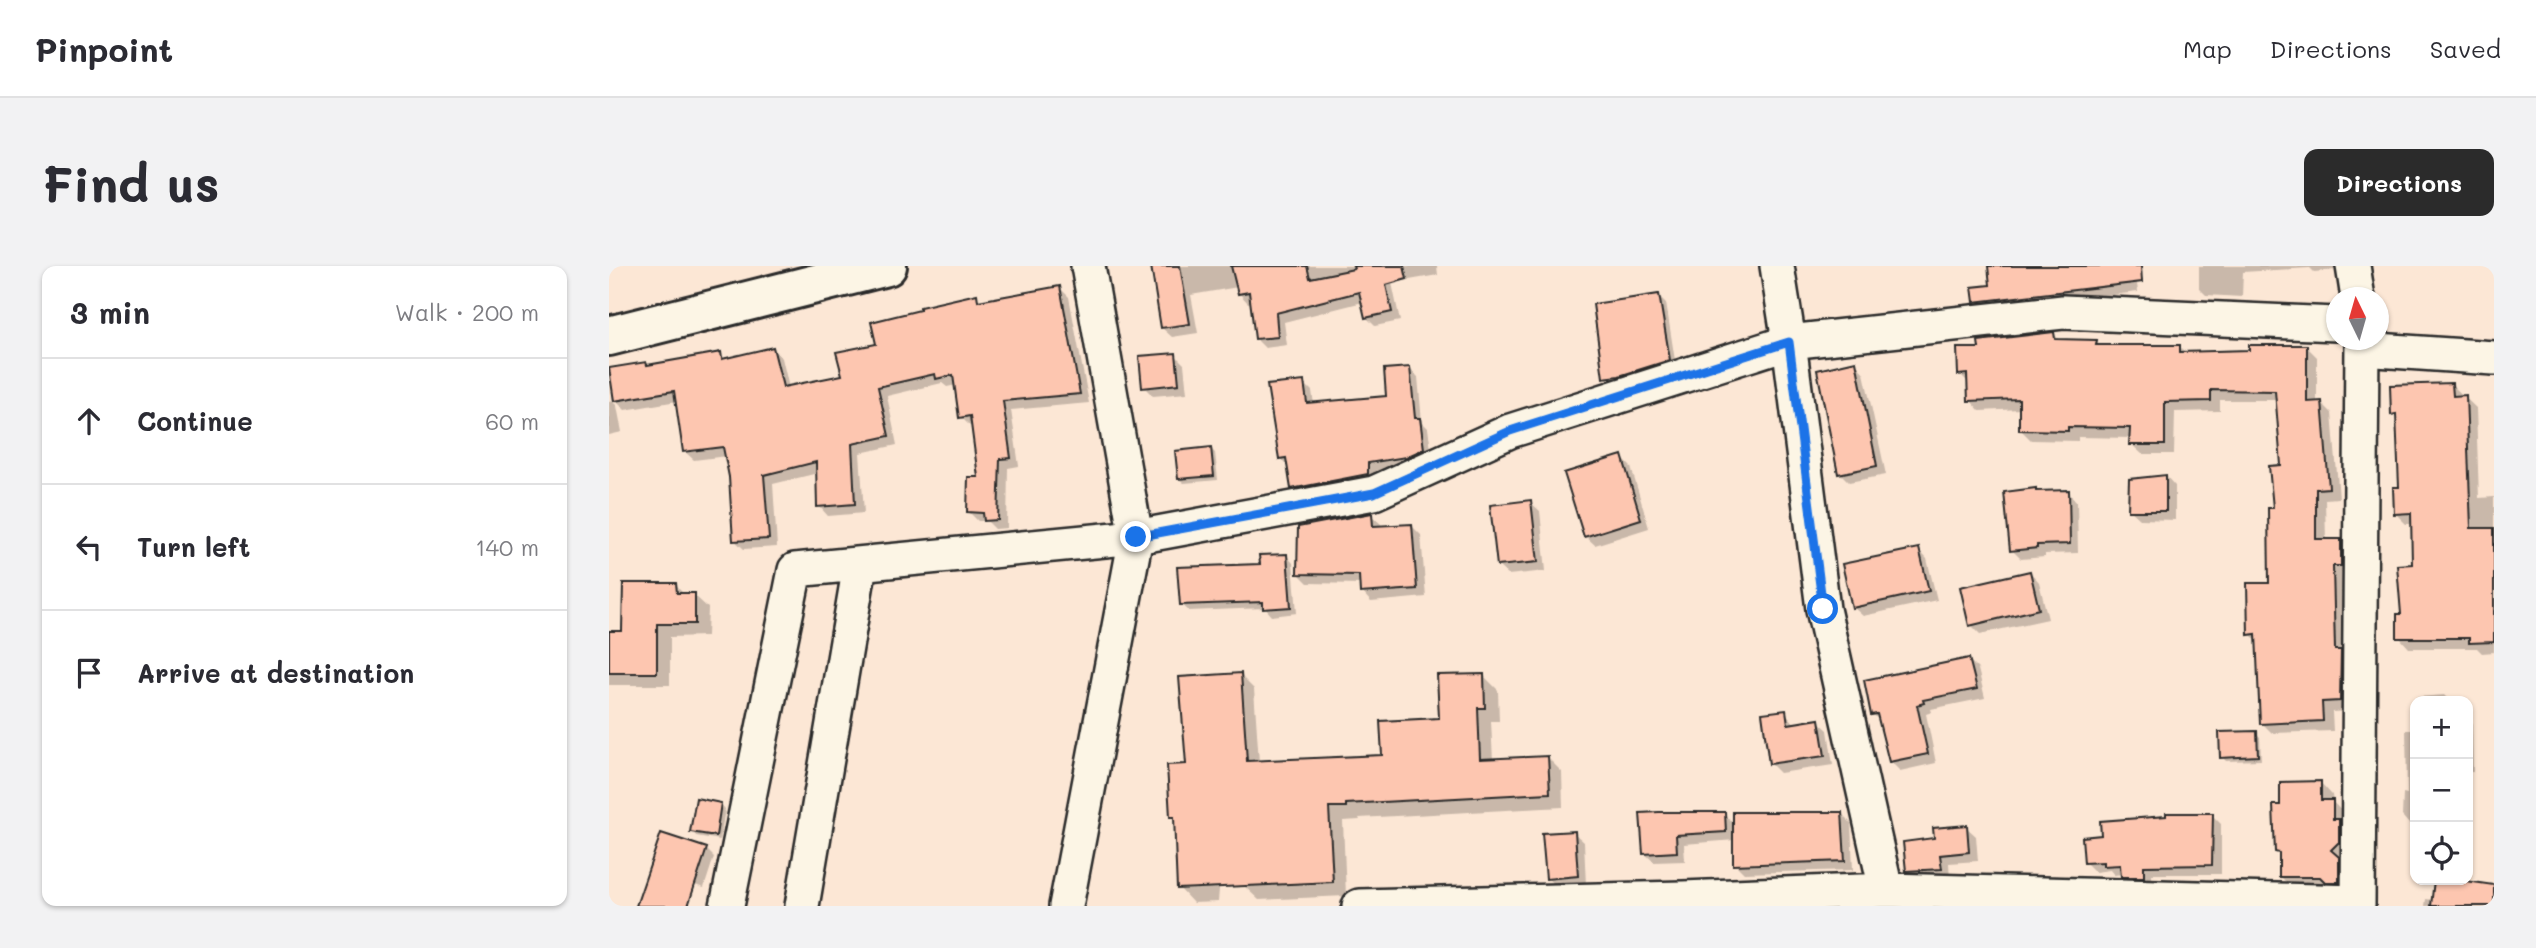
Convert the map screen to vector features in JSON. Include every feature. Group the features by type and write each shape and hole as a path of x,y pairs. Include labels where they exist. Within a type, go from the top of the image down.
{"main road":[{"path":"609,336 887,266"}],"street":[{"path":"1066,906 1136,537 1088,266"},
{"path":"1777,266 1823,609 1886,890"},
{"path":"2353,266 2356,287"},
{"path":"727,906 795,570 1136,537 1374,493 1510,431 1789,342 2063,312 2326,324"},
{"path":"2389,347 2494,358"},
{"path":"1359,906 1682,902 1886,890 2358,904 2362,350"},
{"path":"802,906 860,565"}],"building":[{"path":"1151,266 1180,266 1190,324 1161,328"},
{"path":"1231,266 1307,266 1310,278 1354,269 1353,266 1404,266 1407,279 1386,285 1392,312 1365,318 1359,292 1276,313 1278,337 1255,339 1249,292 1238,294"},
{"path":"1988,266 2141,266 2142,282 1974,302 1972,287 1990,285"},
{"path":"1060,286 1080,394 1003,401 1011,458 1000,459 998,520 984,521 983,513 967,512 968,477 978,477 970,416 959,418 953,375 936,379 935,374 878,387 889,436 852,444 855,504 817,507 816,462 764,475 769,539 733,541 729,477 723,447 683,452 674,391 614,401 609,368 646,362 647,365 721,352 722,359 773,347 783,387 842,375 836,352 876,344 871,322 977,294 978,301"},
{"path":"1659,294 1670,360 1619,376 1603,378 1593,304"},
{"path":"2054,332 2055,339 2097,340 2096,345 2180,345 2180,352 2249,350 2249,345 2307,345 2307,402 2322,401 2329,488 2316,489 2316,539 2341,539 2341,566 2333,566 2335,650 2341,650 2340,701 2322,702 2323,721 2260,724 2256,634 2248,635 2247,583 2269,583 2268,508 2273,508 2269,466 2281,465 2275,391 2211,390 2211,401 2165,402 2165,445 2129,445 2130,428 2068,427 2068,431 2019,430 2019,399 1968,401 1967,374 1958,375 1957,348 1979,348 1978,341"},
{"path":"1176,353 1179,384 1142,388 1139,356"},
{"path":"1856,361 1877,466 1838,474 1817,370"},
{"path":"1410,367 1415,418 1420,418 1424,449 1406,457 1368,463 1368,474 1291,489 1286,458 1279,459 1267,385 1304,381 1307,403 1386,396 1384,369"},
{"path":"2452,383 2453,396 2466,395 2471,528 2494,528 2494,642 2469,643 2469,638 2397,638 2397,614 2401,614 2397,565 2412,564 2411,513 2394,514 2393,487 2399,487 2396,414 2391,415 2390,385"},
{"path":"1211,447 1214,476 1178,479 1175,451"},
{"path":"1622,455 1641,519 1584,537 1564,473"},
{"path":"2166,475 2166,511 2128,511 2129,479"},
{"path":"2036,488 2036,491 2069,490 2070,544 2037,545 2037,548 2010,551 2004,492"},
{"path":"1531,500 1538,562 1497,566 1490,505"},
{"path":"1372,513 1373,526 1412,524 1417,589 1360,593 1359,575 1297,574 1298,527"},
{"path":"1919,548 1929,591 1852,608 1842,564"},
{"path":"1287,554 1291,607 1263,609 1263,602 1180,605 1177,567 1260,564 1259,555"},
{"path":"2030,571 2039,609 1969,626 1960,587"},
{"path":"623,583 676,583 677,593 695,593 695,624 657,624 657,673 609,673 609,631 622,631"},
{"path":"1969,658 1977,689 1923,700 1924,703 1917,705 1928,754 1889,762 1877,714 1871,715 1864,680"},
{"path":"1241,673 1247,761 1382,755 1380,721 1439,718 1437,675 1484,674 1485,708 1478,708 1480,759 1548,756 1550,793 1329,807 1333,882 1177,889 1174,817 1170,817 1167,765 1186,764 1179,677"},
{"path":"1786,710 1788,724 1819,719 1825,756 1769,764 1762,713"},
{"path":"2257,731 2258,756 2220,758 2219,732"},
{"path":"2321,781 2321,800 2333,800 2333,819 2339,819 2339,842 2331,850 2339,857 2339,882 2325,882 2320,877 2279,877 2273,805 2280,805 2280,782"},
{"path":"696,798 721,803 716,836 690,832"},
{"path":"1725,812 1726,832 1676,835 1677,852 1643,854 1640,813"},
{"path":"1733,812 1842,812 1845,861 1733,865"},
{"path":"2166,813 2213,813 2212,865 2144,866 2144,877 2121,877 2120,865 2084,863 2082,837 2101,835 2100,821 2166,816"},
{"path":"1967,825 1969,852 1940,855 1942,869 1906,871 1903,842 1934,838 1933,828"},
{"path":"1575,831 1578,876 1546,879 1542,833"},
{"path":"661,833 707,848 688,906 636,906"},
{"path":"2473,882 2494,885 2494,906 2431,906 2433,885 2473,885"}],"route":[{"path":"1136,537 1374,493 1510,431 1789,342 1823,609"}]}
